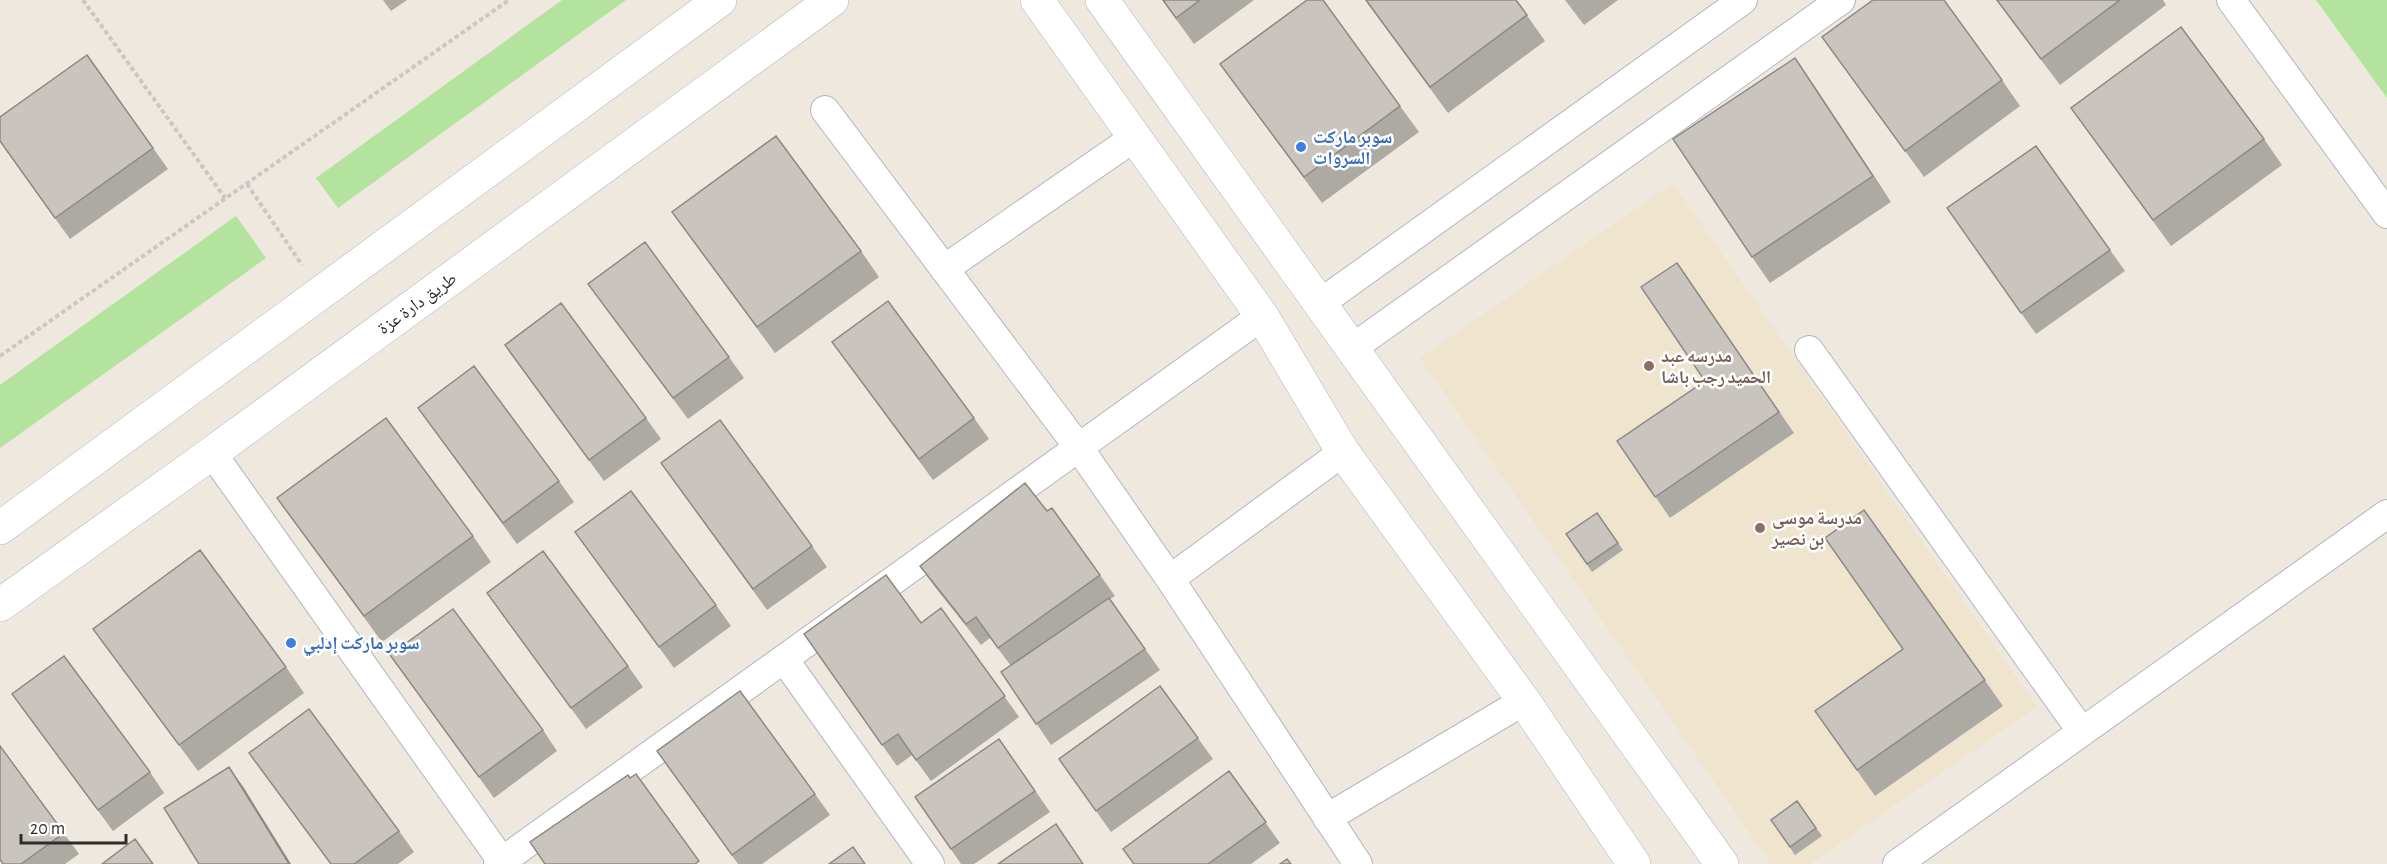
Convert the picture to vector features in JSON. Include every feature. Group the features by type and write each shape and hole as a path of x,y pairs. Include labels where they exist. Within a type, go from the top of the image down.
{"street":[{"path":"0,528 720,0"},
{"name":"طريق دارة عزة","path":"0,605 832,0"},
{"path":"1037,0 1263,316 1343,452 1524,701 1634,864"},
{"path":"1102,0 1722,864"},
{"path":"1319,304 1743,0"},
{"path":"1351,349 1840,0"},
{"path":"2231,0 2387,214"},
{"path":"825,111 1079,448 1170,579 1358,864"},
{"path":"944,269 1135,137"},
{"path":"212,453 501,863 1263,316"},
{"path":"1809,350 2082,732"},
{"path":"1170,579 1343,452"},
{"path":"1897,864 2387,514"},
{"path":"784,659 930,864"},
{"path":"1327,818 1524,701"}],"path":[{"path":"84,0 225,198"},
{"path":"0,356 509,0"},
{"path":"247,184 321,293"}],"shaded area":[{"name":"مدرسة موسى بن نصير","path":"1673,183 2037,707 1810,864 1771,864 1420,358","holes":["1603,521 1623,550 1592,571"]}],"green space":[{"path":"562,0 626,0 338,208 316,178"},
{"path":"2316,0 2387,0 2387,98"},
{"path":"236,216 266,258 0,448 0,385"}],"building":[{"path":"1163,0 1200,0 1176,18"},
{"path":"1307,0 1323,0 1400,106 1304,177 1220,64"},
{"path":"1366,0 1516,0 1527,15 1430,87"},
{"path":"1873,0 1944,0 2002,80 1905,151 1822,37"},
{"path":"1997,0 2120,0 2041,59"},
{"path":"2181,27 2264,139 2153,220 2071,108"},
{"path":"87,55 153,148 55,218 0,141 0,117"},
{"path":"1795,58 1873,176 1752,257 1673,139"},
{"path":"776,136 861,251 757,327 672,212"},
{"path":"2036,146 2110,250 2021,313 1947,208"},
{"path":"645,242 729,357 673,398 588,284"},
{"path":"1677,263 1779,412 1655,497 1617,441 1705,381 1641,287"},
{"path":"888,301 974,418 919,459 832,342"},
{"path":"561,303 646,418 589,460 505,345"},
{"path":"474,366 559,481 503,523 418,408"},
{"path":"386,418 473,536 364,616 277,498"},
{"path":"720,420 812,546 753,589 661,463"},
{"path":"1025,483 1047,511 1052,508 1100,575 998,648 976,617 966,624 920,566"},
{"path":"631,491 716,605 659,647 575,532"},
{"path":"1864,510 1985,680 1857,770 1815,711 1903,649 1825,538"},
{"path":"1597,513 1618,543 1587,564 1566,534"},
{"path":"200,550 286,667 179,745 93,629"},
{"path":"543,551 628,666 571,708 487,593"},
{"path":"886,575 921,623 941,608 1005,696 916,760 898,734 882,745 804,634"},
{"path":"1109,598 1145,649 1036,724 1001,672"},
{"path":"453,609 543,730 479,777 390,655"},
{"path":"64,656 150,772 98,810 12,694"},
{"path":"1160,686 1198,738 1096,811 1059,759"},
{"path":"740,691 815,794 732,855 657,751"},
{"path":"309,709 399,831 354,864 331,864 249,753"},
{"path":"999,739 1035,791 951,849 915,797"},
{"path":"0,746 64,833 21,864 3,864 0,859"},
{"path":"229,767 289,864 199,864 164,808"},
{"path":"1229,771 1266,822 1208,864 1134,864 1123,849"},
{"path":"636,774 699,861 695,864 545,864 530,842 628,775 630,778"},
{"path":"1797,801 1816,828 1790,847 1771,820"},
{"path":"1056,824 1083,864 998,864"},
{"path":"135,839 153,864 102,864"},
{"path":"853,847 865,864 829,864"},
{"path":"1287,859 1291,864 1280,864"}],"place":[{"name":"سوبر ماركت السروات","path":"1301,147"},
{"name":"مدرسه عبد الحميد رجب باشا","path":"1649,366"},
{"name":"مدرسة موسى بن نصير","path":"1760,528"},
{"name":"سوبر ماركت إدلبي","path":"291,643"}]}
